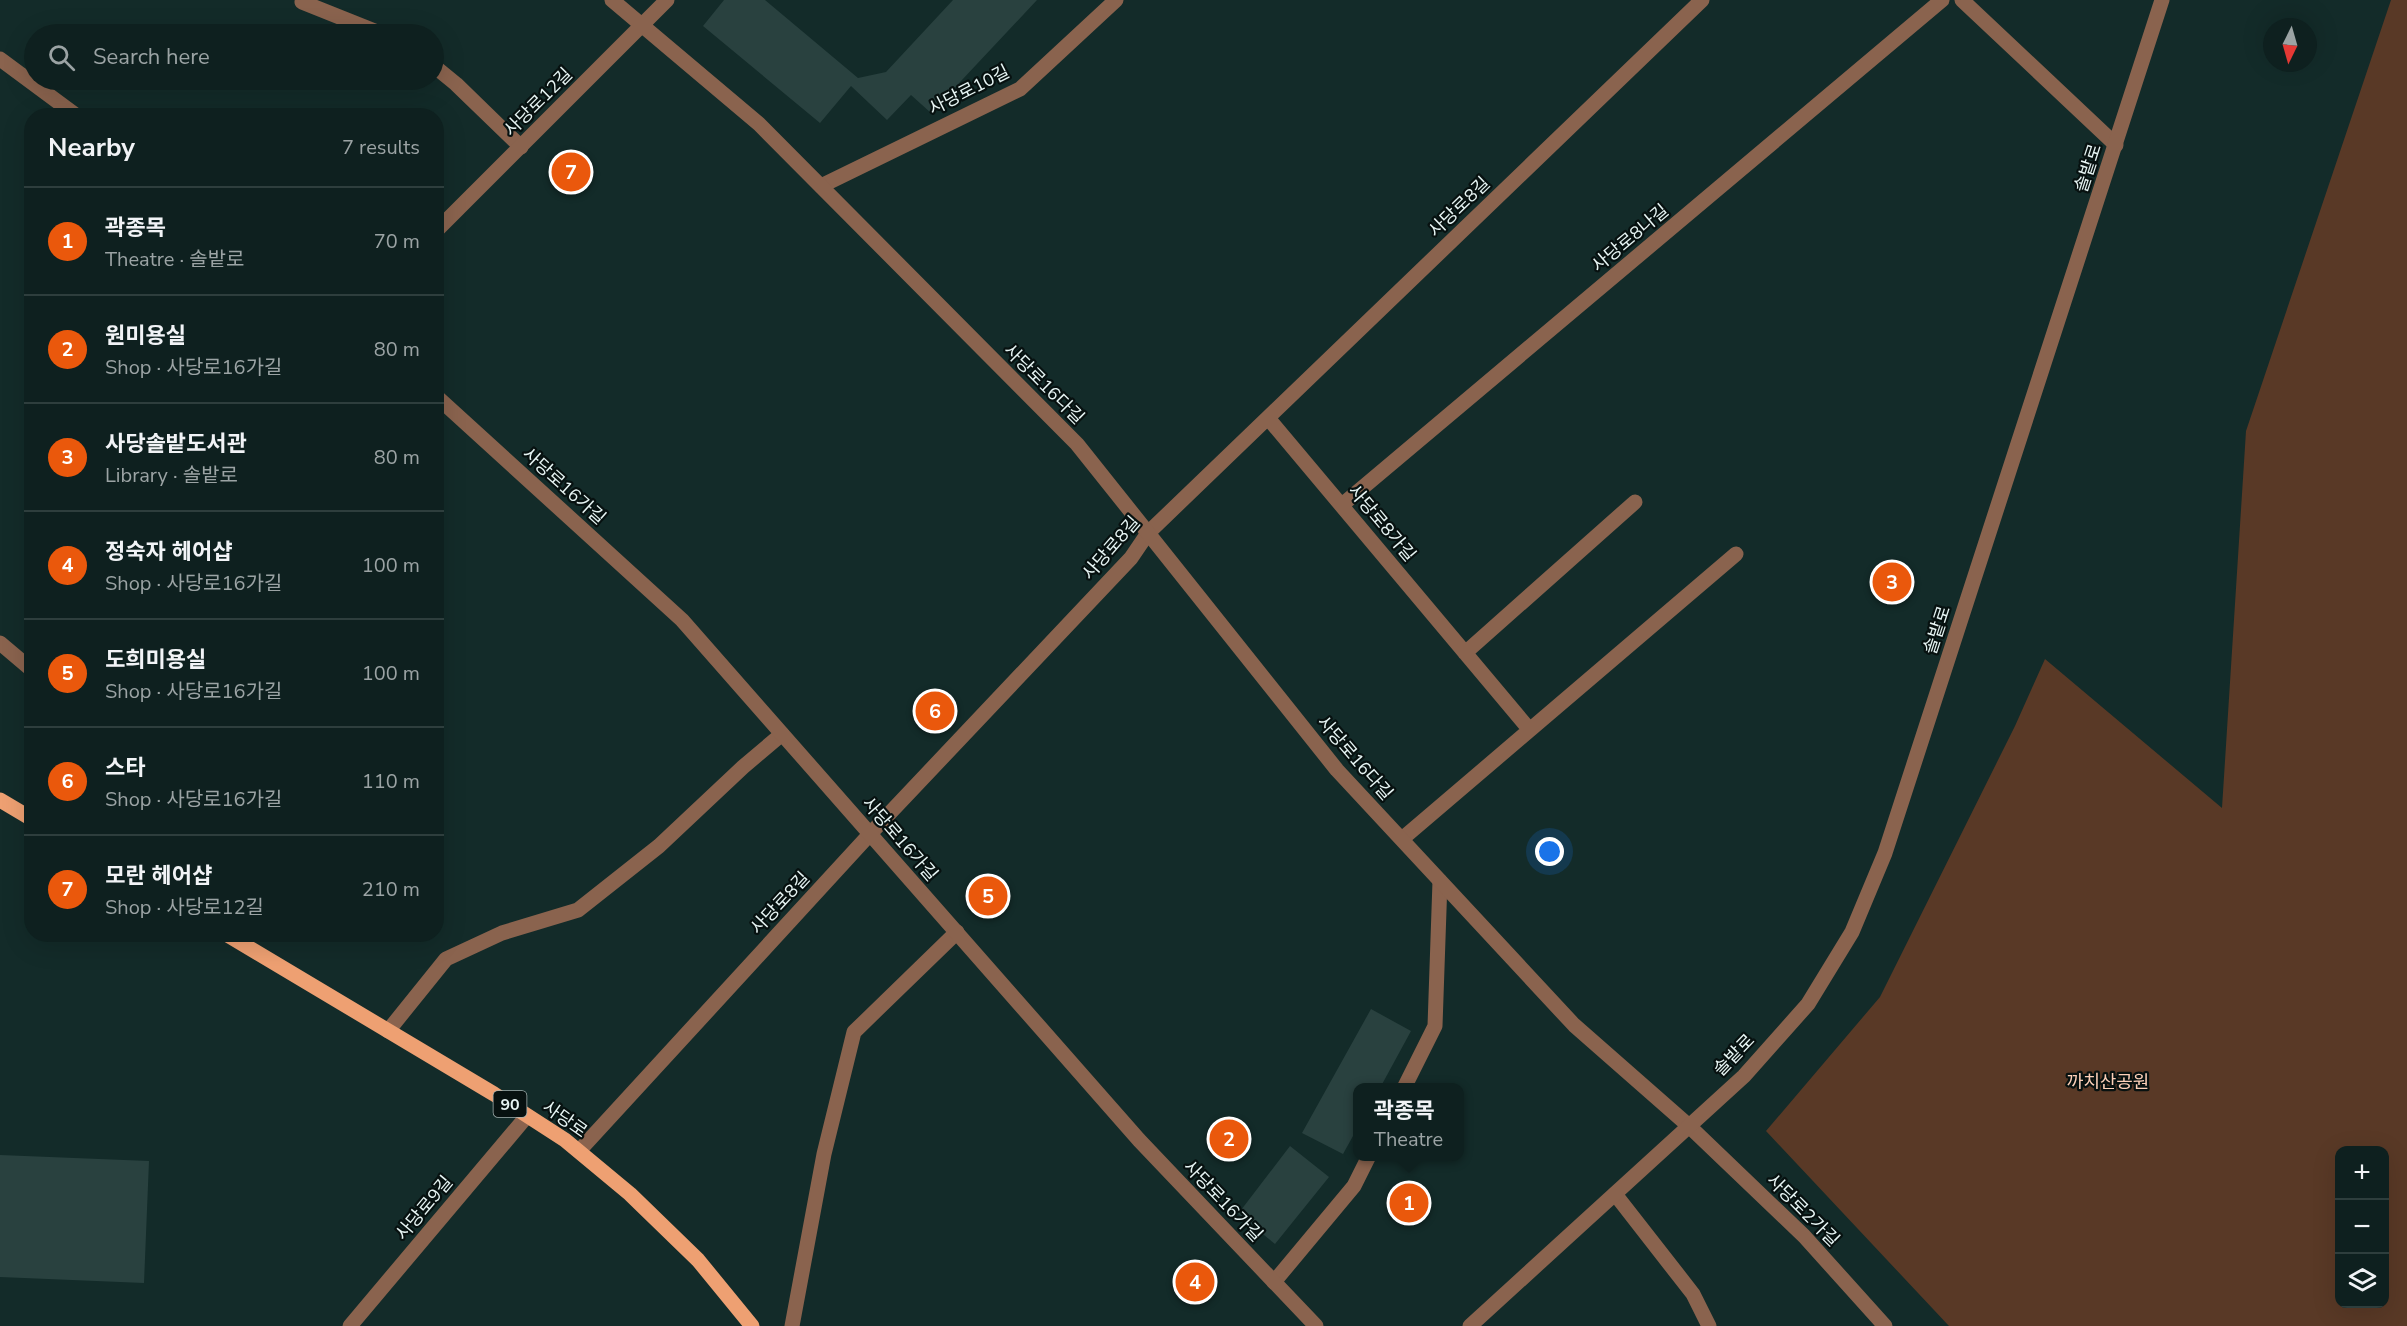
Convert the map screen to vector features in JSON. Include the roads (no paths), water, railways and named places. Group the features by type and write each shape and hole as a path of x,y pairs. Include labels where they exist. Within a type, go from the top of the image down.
{"main road":[{"path":"0,800 24,814"},
{"name":"사당로","path":"240,942 528,1116 579,1151 630,1194 698,1260 752,1326"}],"street":[{"name":"사당로16다길","path":"612,0 759,124 1077,444 1336,770 1574,1025 1689,1126"},
{"name":"사당로12길","path":"444,223 667,0"},
{"name":"사당로10길","path":"821,186 1020,89 1116,0"},
{"name":"사당로8길","path":"579,1151 870,834 1131,558 1148,533 1702,0"},
{"name":"사당로8나길","path":"1342,506 1942,0"},
{"path":"1962,0 2116,144"},
{"name":"솔밭로","path":"1470,1326 1744,1076 1808,1004 1852,932 1885,853 2162,0"},
{"path":"302,1 358,24"},
{"path":"0,59 24,77"},
{"path":"444,74 521,147"},
{"path":"42,90 66,108"},
{"name":"사당로16가길","path":"444,403 682,620 1139,1140 1316,1326"},
{"name":"사당로8가길","path":"1268,418 1529,729"},
{"path":"1465,653 1635,502"},
{"path":"1402,839 1736,554"},
{"path":"0,643 24,659"},
{"path":"388,1030 446,959 502,933 578,910 659,846 743,767 782,734"},
{"path":"1406,1083 1435,1026 1440,881"},
{"path":"792,1326 824,1154 854,1032 957,932"},
{"name":"사당로9길","path":"350,1326 528,1116"},
{"name":"사당로2가길","path":"1689,1126 1804,1236 1885,1326"},
{"path":"1274,1282 1354,1186 1366,1161"},
{"path":"1615,1194 1693,1294 1709,1326"}],"place":[{"name":"모란 헤어샵","path":"571,172"},
{"name":"사당솔밭도서관","path":"1892,582"},
{"name":"스타","path":"935,711"},
{"name":"도희미용실","path":"988,896"},
{"name":"원미용실","path":"1229,1139"},
{"name":"곽종목","path":"1409,1203"},
{"name":"정숙자 헤어샵","path":"1195,1282"}],"park label":[{"name":"까치산공원","path":"2108,1082"}]}
